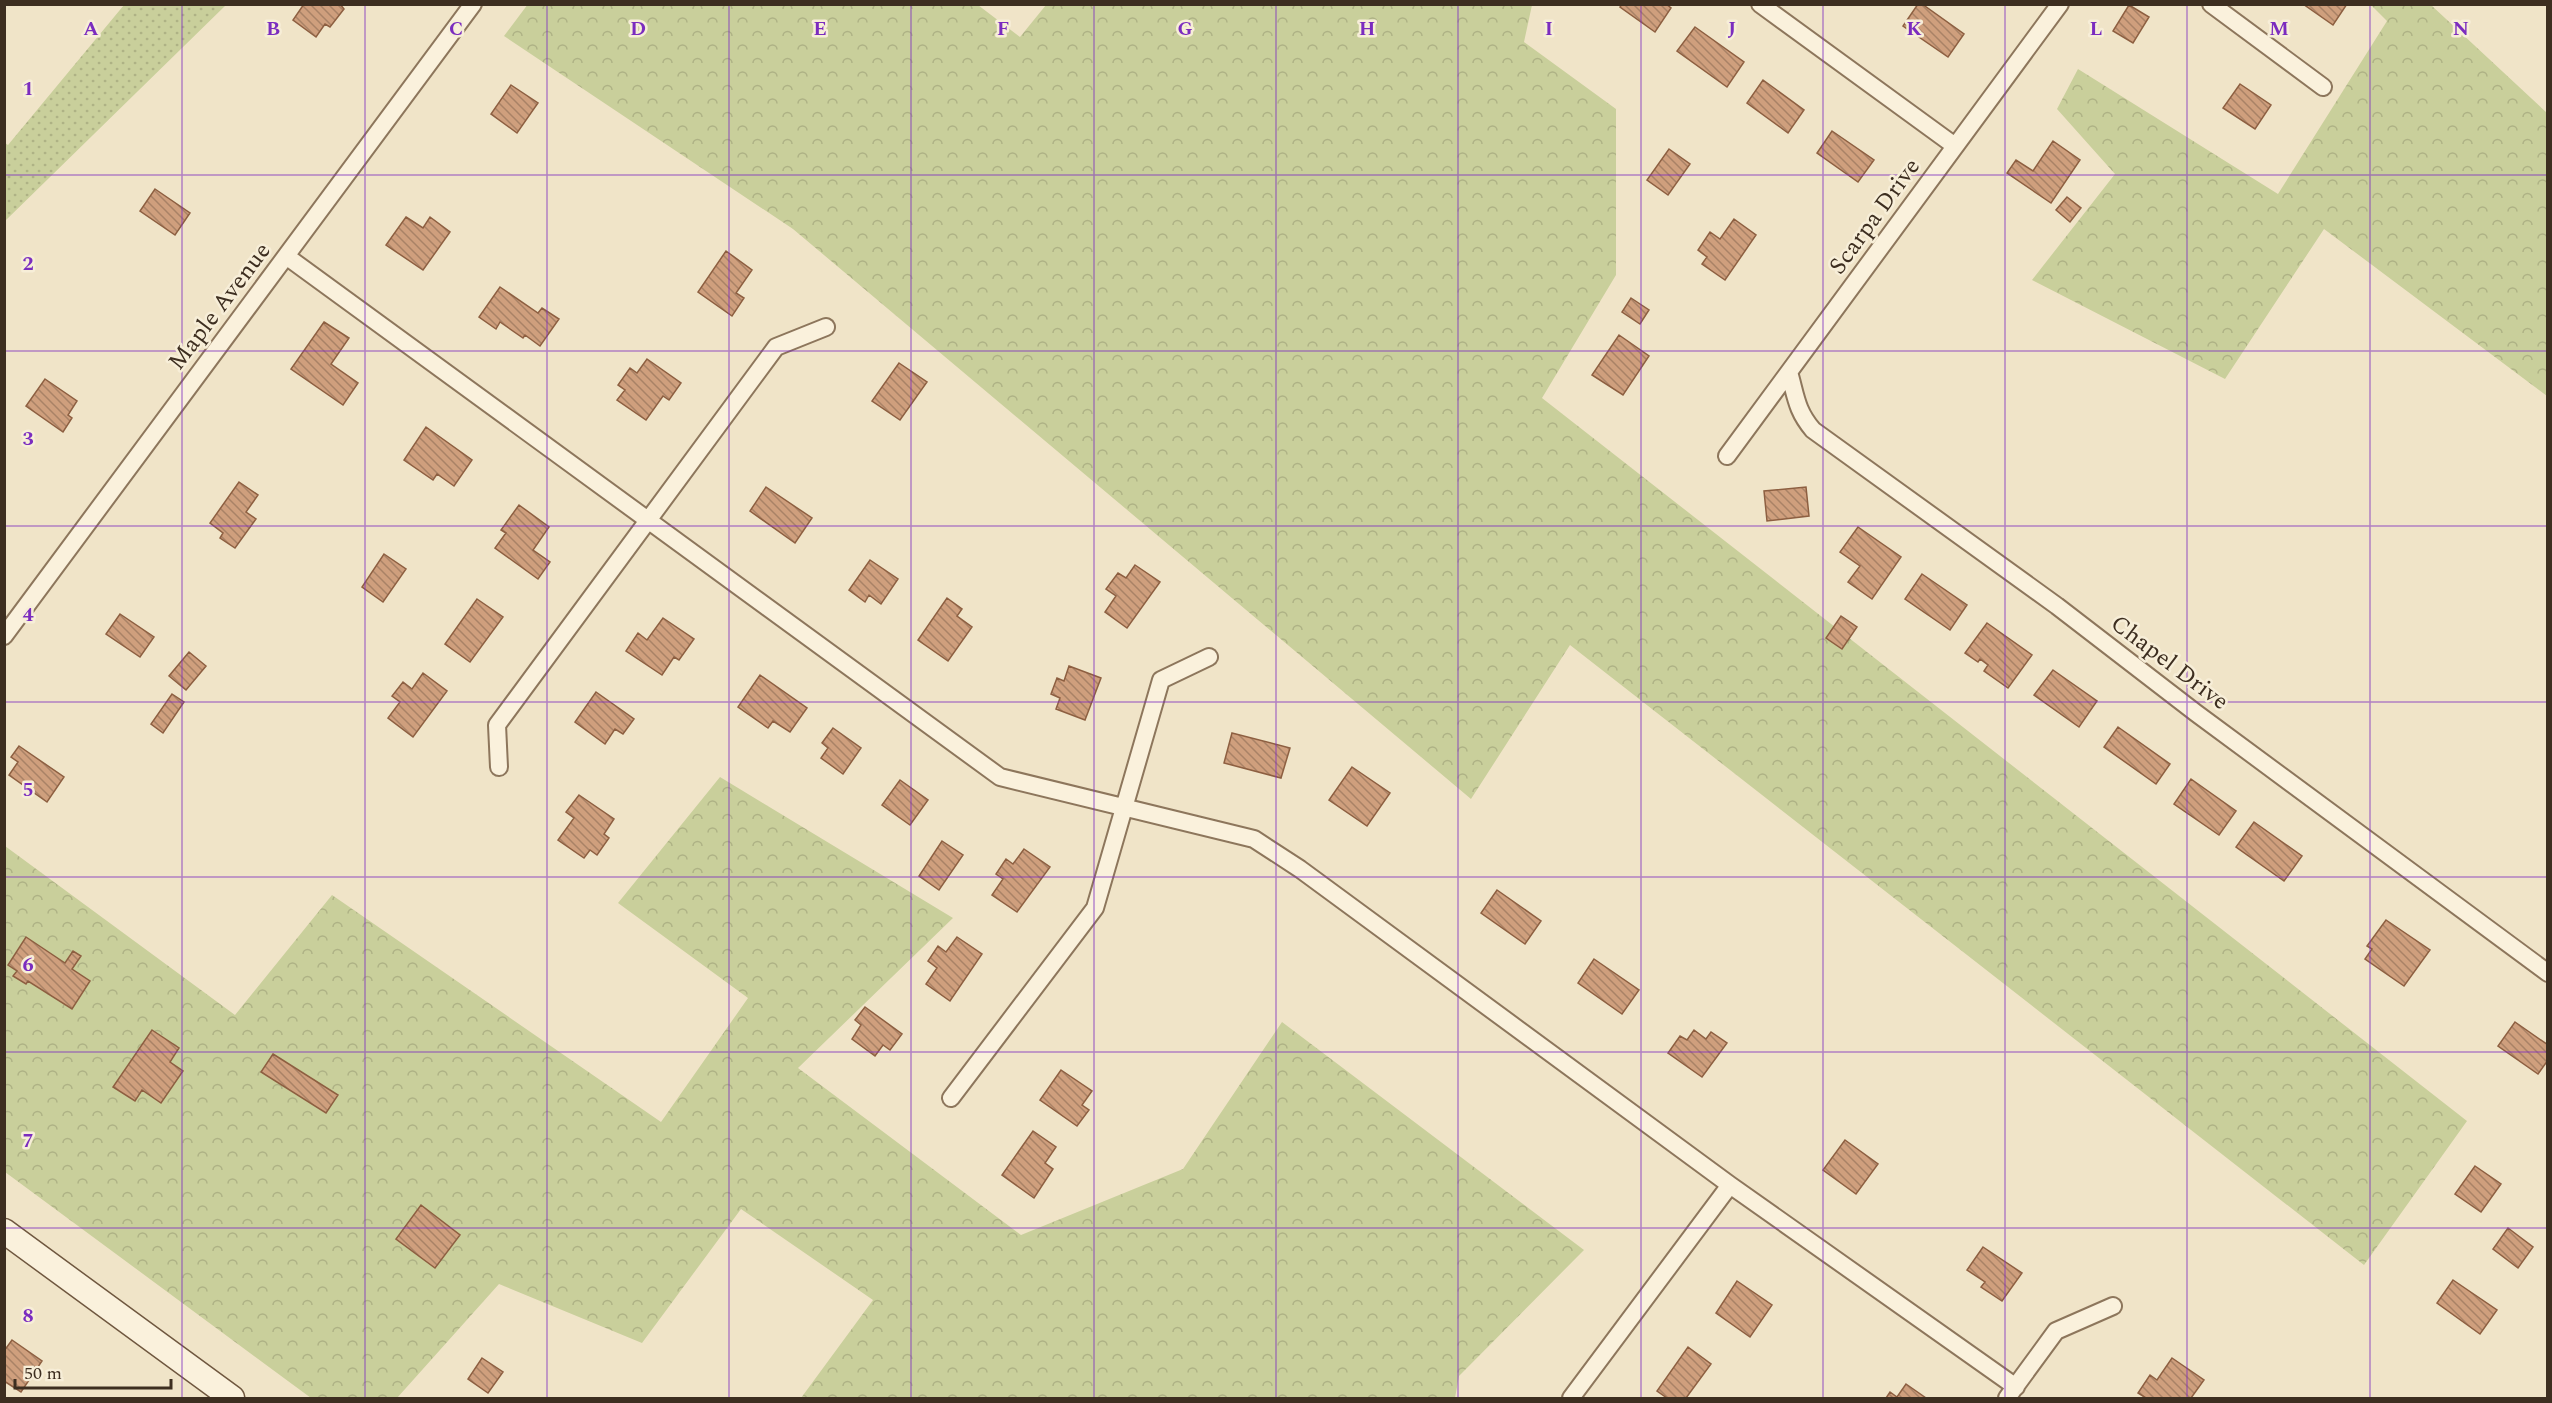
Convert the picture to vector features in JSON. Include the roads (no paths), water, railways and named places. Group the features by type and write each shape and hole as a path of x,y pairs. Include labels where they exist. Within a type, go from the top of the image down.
{"main road":[{"path":"4,1231 232,1398"}],"street":[{"name":"Maple Avenue","path":"4,636 473,4"},
{"path":"1760,4 1955,146"},
{"name":"Scarpa Drive","path":"1727,456 2060,4"},
{"path":"2211,4 2323,87"},
{"path":"286,256 1000,777 1254,839 1300,869 2012,1393 2056,1331 2113,1306"},
{"path":"499,767 497,726 648,519 776,347 826,327"},
{"name":"Chapel Drive","path":"1789,372 1795,402 1801,417 1813,430 2057,606 2196,713 2547,973"},
{"path":"951,1098 1095,908 1161,680 1209,657"},
{"path":"1571,1398 1730,1185"}]}
